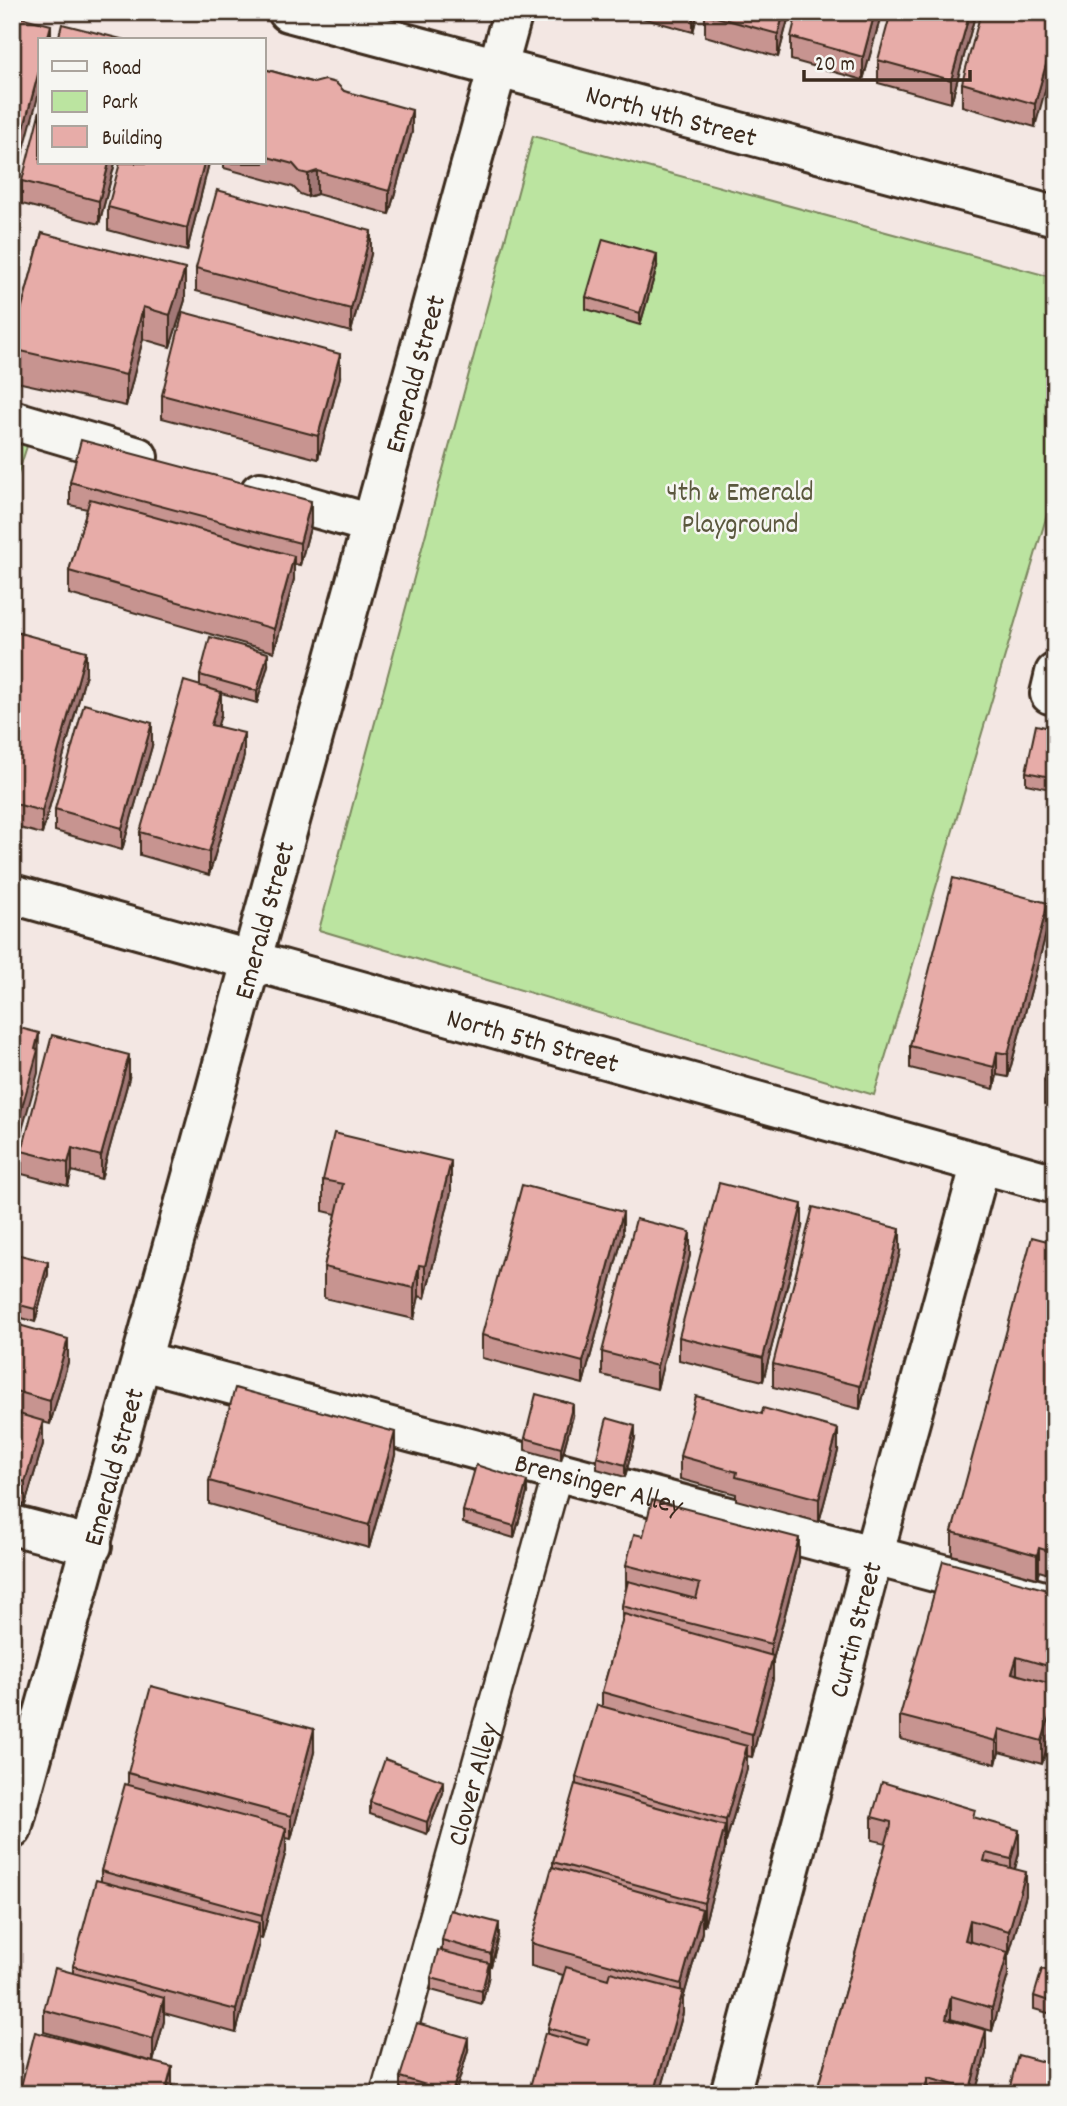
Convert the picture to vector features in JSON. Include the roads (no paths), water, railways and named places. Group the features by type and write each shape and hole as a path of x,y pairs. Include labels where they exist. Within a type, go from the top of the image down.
{"street":[{"name":"North 4th Street","path":"288,12 1055,216"},
{"name":"Emerald Street","path":"12,1829 513,12"},
{"path":"12,420 172,467"},
{"path":"226,482 372,524"},
{"path":"1055,673 1049,694 1055,695"},
{"name":"North 5th Street","path":"12,894 1055,1184"},
{"name":"Curtin Street","path":"730,2094 981,1163"},
{"name":"Brensinger Alley","path":"142,1361 1055,1604"},
{"path":"12,1525 92,1546"}],"lane":[{"name":"Clover Alley","path":"385,2094 558,1472"}],"park label":[{"name":"4th & Emerald Playground","path":"740,506"}]}
